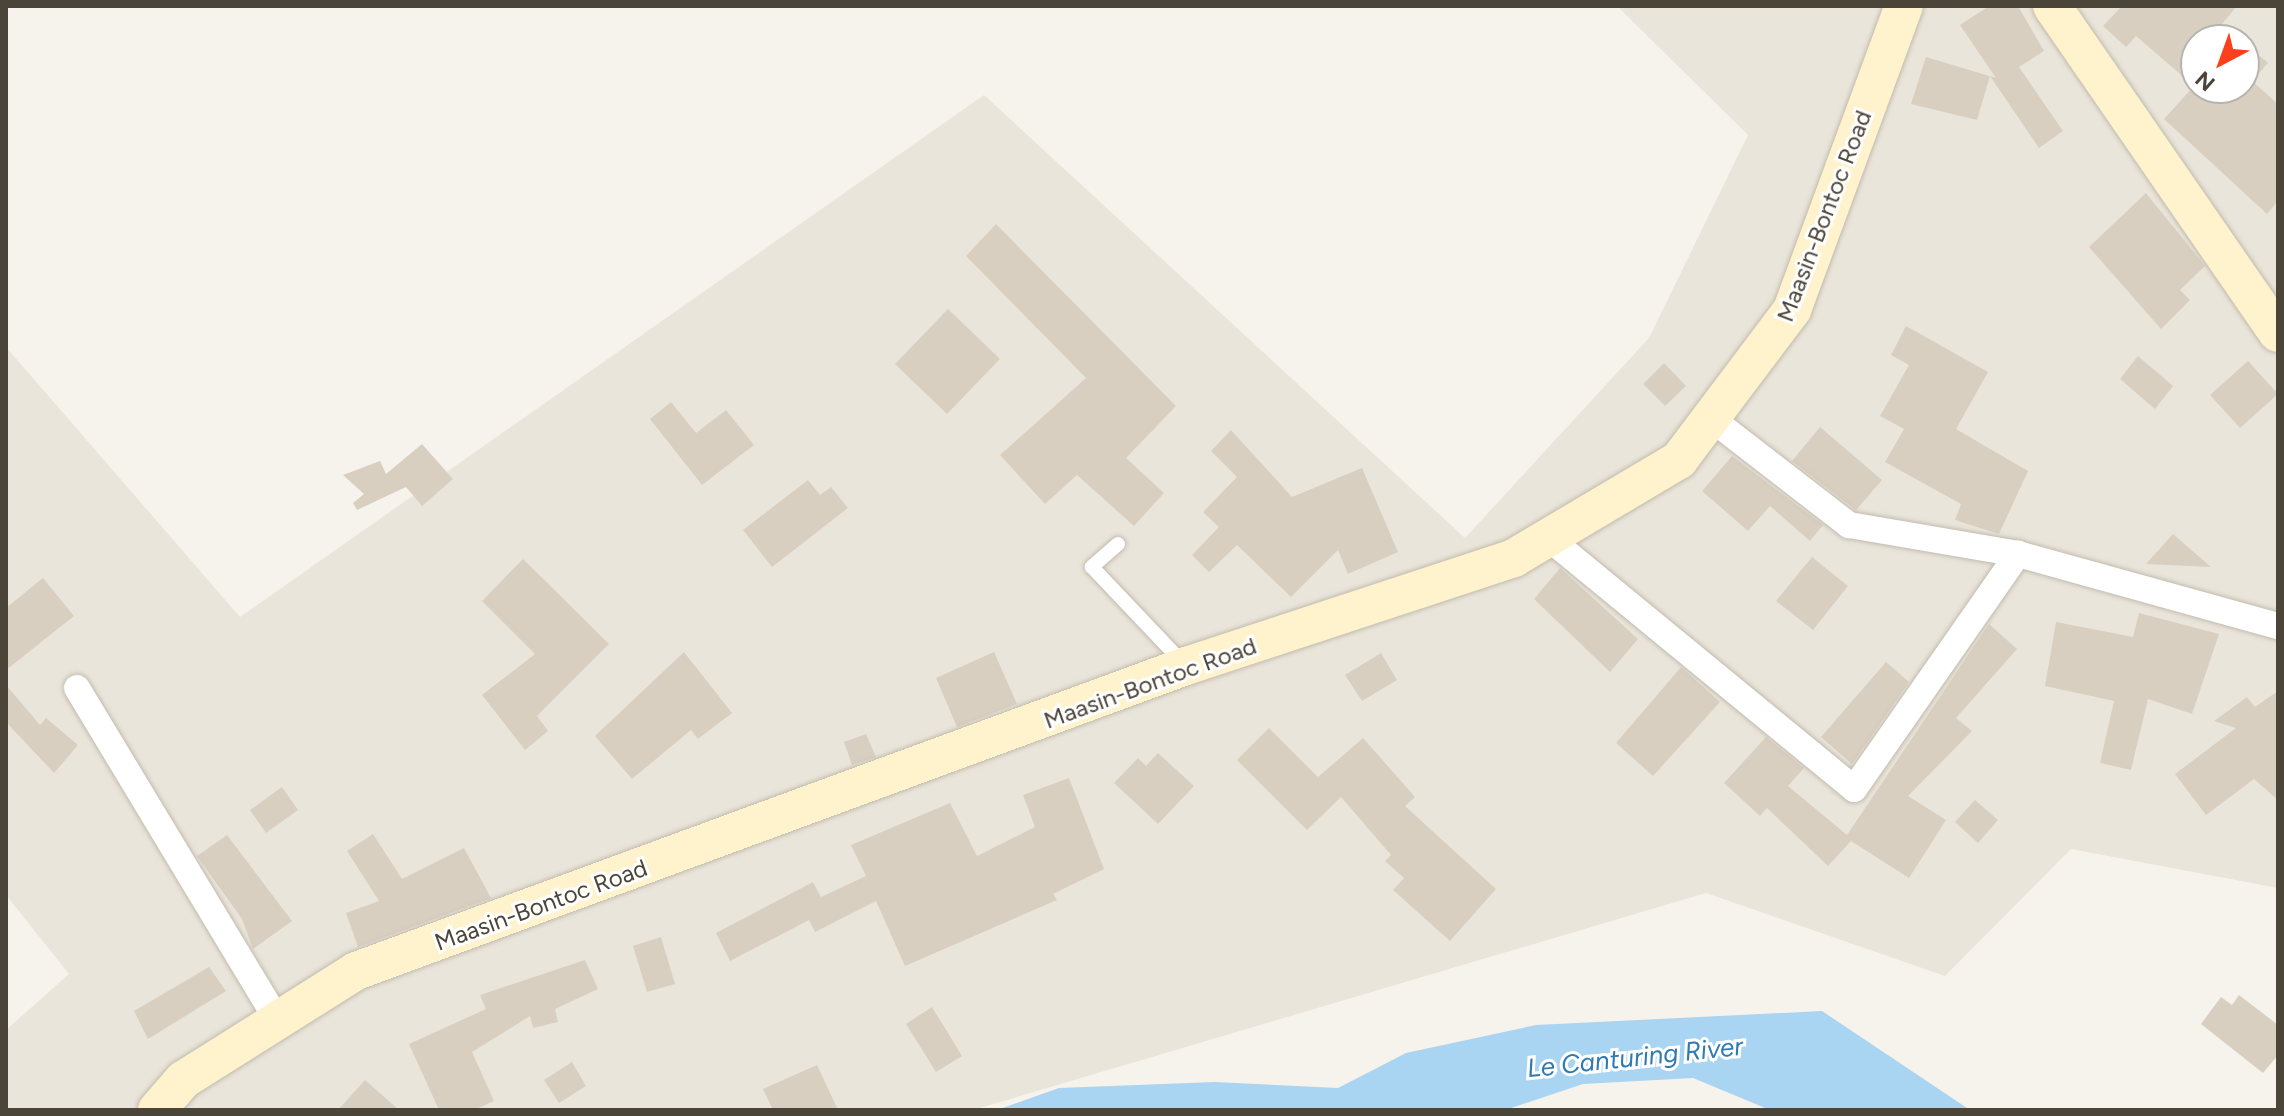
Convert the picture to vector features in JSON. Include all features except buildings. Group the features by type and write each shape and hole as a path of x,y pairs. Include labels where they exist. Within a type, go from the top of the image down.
{"main road":[{"name":"Maasin-Bontoc Road","path":"157,1110 183,1080 356,971 1186,666 1551,540 1679,460 1713,420 1792,310 1904,6"},
{"path":"2052,6 2278,333"}],"street":[{"path":"1713,420 1849,525 2018,554 2278,626"},
{"path":"1551,540 1854,789 2018,554"},
{"path":"77,688 278,1021"}],"lane":[{"path":"1118,544 1092,567 1186,666"}],"shaded area":[{"path":"1617,6 2278,6 2278,888 2071,849 1945,976 1706,893 973,1110 6,1110 6,1030 69,974 6,895 6,347 240,617 984,95 1465,538 1649,338 1748,135"}],"water":[{"name":"Le Canturing River","path":"1822,1011 1970,1110 1770,1110 1693,1078 1583,1084 1505,1110 997,1110 1059,1088 1215,1082 1338,1088 1406,1053 1536,1025"}]}
